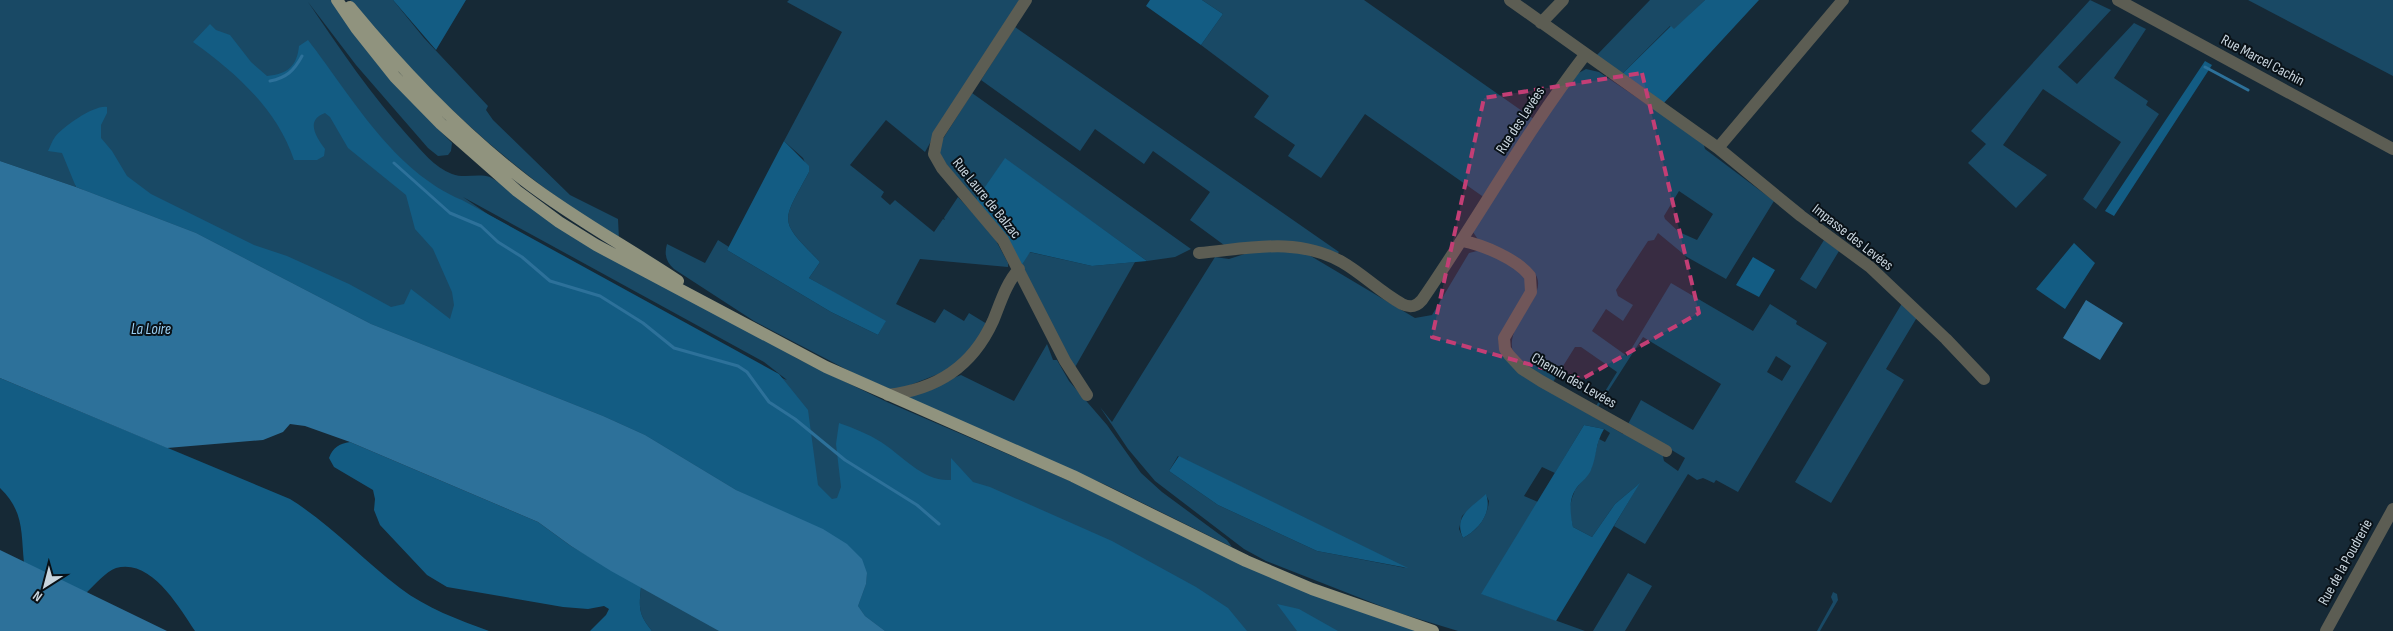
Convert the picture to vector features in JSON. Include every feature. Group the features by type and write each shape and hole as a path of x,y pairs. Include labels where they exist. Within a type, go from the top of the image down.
{"main road":[{"path":"337,0 356,28 395,77 441,124 517,191 559,222 596,245 726,312 826,367 888,396 1073,476 1263,568 1361,607 1433,631"},
{"path":"344,0 402,68 449,115 524,180 565,209 726,312"}],"street":[{"name":"Rue Laure de Balzac","path":"1026,0 938,135 934,154 942,168 1000,235 1065,362 1088,395"},
{"path":"1510,0 1718,148 1843,0"},
{"path":"1541,23 1563,0"},
{"name":"Rue Marcel Cachin","path":"2118,0 2393,149"},
{"name":"Rue des Levées","path":"1199,253 1274,245 1310,249 1342,262 1395,300 1412,306 1422,300 1463,241 1542,114 1585,55"},
{"name":"Impasse des Levées","path":"1718,148 1801,216 1870,267 1946,339 1984,380"},
{"name":"Chemin des Levées","path":"1463,241 1493,251 1524,269 1530,276 1531,292 1504,338 1505,349 1515,362 1541,381 1666,451"},
{"path":"888,396 911,391 956,372 972,355 983,338 1012,279 1019,269"},
{"name":"Rue de la Poudrerie","path":"2326,631 2393,509"}],"highlighted area":[{"path":"1642,73 1699,313 1582,379 1432,337 1484,98"}],"shaded area":[{"path":"0,0 331,0 420,110 452,143 451,151 448,155 438,156 428,148 356,65 308,2 344,54 395,121 434,163 446,171 457,175 490,177 798,359 887,402 1417,631 812,631 75,185 76,187 0,161","holes":["463,197 764,362 787,380 774,375 489,215"]},
{"path":"350,0 393,0 424,38 488,106 486,110 493,120 570,195 618,219 619,239 580,214 544,187 474,130 410,68"},
{"path":"393,0 466,0 436,50"},
{"path":"789,0 1024,0 944,118 925,152 886,120 850,165 884,192 881,197 890,205 895,200 934,232 943,219 945,220 944,218 958,197 993,235 1008,263 1008,267 920,259 896,304 935,323 944,309 964,321 969,313 987,324 977,341 951,369 895,391 857,375 754,321 674,269 666,258 667,244 705,263 718,240 729,247 727,250 831,312 878,335 885,322 809,278 820,262 797,237 788,220 793,202 809,172 803,158 784,141 842,32 787,2"},
{"path":"1150,0 1202,0 1223,14 1201,45 1146,6"},
{"path":"1202,0 1364,0 1535,120 1485,198 1365,114 1321,178 1288,156 1295,145 1254,117 1269,96 1201,45 1223,14"},
{"path":"1650,0 1705,0 1674,30 1670,26 1619,77 1595,57"},
{"path":"1705,0 1759,0 1662,105 1619,77 1671,26 1674,29"},
{"path":"2090,0 2111,10 2058,67 2077,84 2134,23 2146,29 2114,78 2148,101 2146,105 2159,114 2096,209 2083,199 2121,142 2043,89 2003,145 2047,175 2016,208 1968,163 1986,144 1971,131"},
{"path":"2248,0 2393,0 2393,76"},
{"path":"210,24 216,30 230,35 251,62 267,76 281,73 290,68 294,64 299,46 308,40 358,108 395,152 415,171 437,187 779,374 808,410 818,485 832,499 837,498 841,487 836,444 839,423 876,439 922,473 931,477 951,480 951,458 973,482 990,487 1112,541 1196,587 1228,608 1247,631 885,631 865,616 858,606 866,584 867,573 775,509 736,490 645,435 603,416 371,324 196,233 76,187 62,153 48,151 59,132 72,122 95,109 107,107 107,113 101,125 101,138 112,151 127,176 151,194 254,245 287,256 349,284 391,307 404,304 411,289 450,319 454,305 452,292 433,249 415,229 406,195 348,148 330,117 325,113 315,120 314,124 318,139 325,149 324,156 317,160 294,160 287,142 266,108 239,79 193,42"},
{"path":"1015,27 1339,252 1337,254 1224,245 1190,220 1210,192 1153,151 1144,164 1095,129 1080,151 981,80"},
{"path":"2205,61 2212,65 2114,216 2105,211"},
{"path":"1586,69 1599,72 1703,142 1705,149 1774,201 1726,279 1687,257 1658,233 1654,240 1648,241 1616,290 1618,296 1633,305 1623,321 1606,309 1592,331 1627,356 1671,283 1753,331 1770,304 1797,321 1796,324 1827,343 1738,492 1716,480 1714,483 1703,478 1697,480 1688,474 1645,544 1614,526 1639,484 1615,504 1592,537 1573,527 1569,510 1575,490 1591,469 1599,439 1605,442 1610,433 1604,429 1584,425 1555,473 1542,467 1524,496 1538,502 1482,594 1585,631 1458,631 1396,612 1266,561 1244,549 1155,481 1128,449 1100,407 1112,422 1215,257 1229,259 1257,250 1274,249 1304,252 1415,318 1432,315 1469,253 1481,250 1513,265 1529,278 1527,294 1501,337 1503,351 1525,377 1623,434 1625,431 1658,449 1662,452 1664,461 1678,471 1685,458 1628,424 1641,400 1693,430 1721,384 1643,337 1598,407 1596,406 1617,372 1581,347 1575,347 1553,382 1532,371 1518,360 1512,345 1514,333 1519,322 1537,290 1538,280 1533,271 1521,261 1479,241 1473,232 1573,76","holes":["1679,191 1713,214 1697,240 1679,232 1664,216","1776,356 1791,366 1782,381 1767,372","1178,456 1406,568 1317,551 1218,505 1169,471","1486,495 1489,501 1484,518 1473,531 1463,538 1459,529 1462,516"]},
{"path":"972,93 1191,249 1175,257 1147,261 1005,159 975,201 940,156 939,145"},
{"path":"784,141 809,166 809,172 793,202 788,220 797,237 820,262 809,278 886,321 878,335 831,312 727,250"},
{"path":"1005,158 1147,261 1092,266 1030,252 1022,265 975,201"},
{"path":"1824,240 1839,251 1816,289 1800,279"},
{"path":"2074,243 2095,263 2065,309 2036,289"},
{"path":"1029,252 1092,266 1135,262 1074,369 1022,265"},
{"path":"1753,257 1775,270 1759,297 1736,285"},
{"path":"1904,300 1919,314 1886,369 1904,380 1831,503 1795,482"},
{"path":"1047,344 1053,360 1057,360 1069,381 1107,425 1141,473 1162,492 1227,540 1232,547 1106,485 910,399 910,395 961,375 1014,401"},
{"path":"0,378 290,499 319,519 386,577 410,595 443,613 489,631 195,631 163,587 141,570 129,567 116,568 104,575 86,593 24,563 20,523 13,505 0,488"},
{"path":"1584,425 1604,429 1591,470 1578,486 1571,500 1573,527 1592,537 1615,504 1640,483 1556,621 1481,594"},
{"path":"350,442 538,522 571,546 641,587 640,610 652,631 590,631 606,615 609,609 604,606 588,609 563,607 447,587 427,575 380,525 374,510 375,499 373,490 334,467 329,458 332,451 340,445"},
{"path":"1179,456 1408,568 1317,551 1218,505 1169,471"},
{"path":"1486,494 1488,501 1483,520 1469,535 1463,538 1460,524 1462,518 1469,508"},
{"path":"1628,573 1652,586 1625,631 1593,631"},
{"path":"641,587 719,631 652,631 640,610"},
{"path":"1833,592 1837,594 1838,600 1820,631 1817,631 1833,602 1831,597"},
{"path":"1277,604 1299,609 1338,631 1297,631"}],"water":[{"name":"La Loire","path":"0,161 76,187 196,233 371,324 603,416 645,435 736,490 823,529 847,544 862,559 867,573 866,584 858,606 865,616 885,631 719,631 611,571 571,546 538,522 350,442 305,426 290,424 283,432 263,440 167,448 0,378"},
{"path":"2086,300 2123,323 2100,360 2063,338"},
{"path":"0,550 167,631 0,631"}],"waterway":[{"path":"270,81 281,78 289,73 302,56"},
{"path":"2205,67 2248,90"},
{"path":"394,163 450,213 481,226 498,242 522,257 550,281 600,296 643,323 674,348 738,366 747,372 769,402 795,419 845,460 917,505 939,524"}]}
